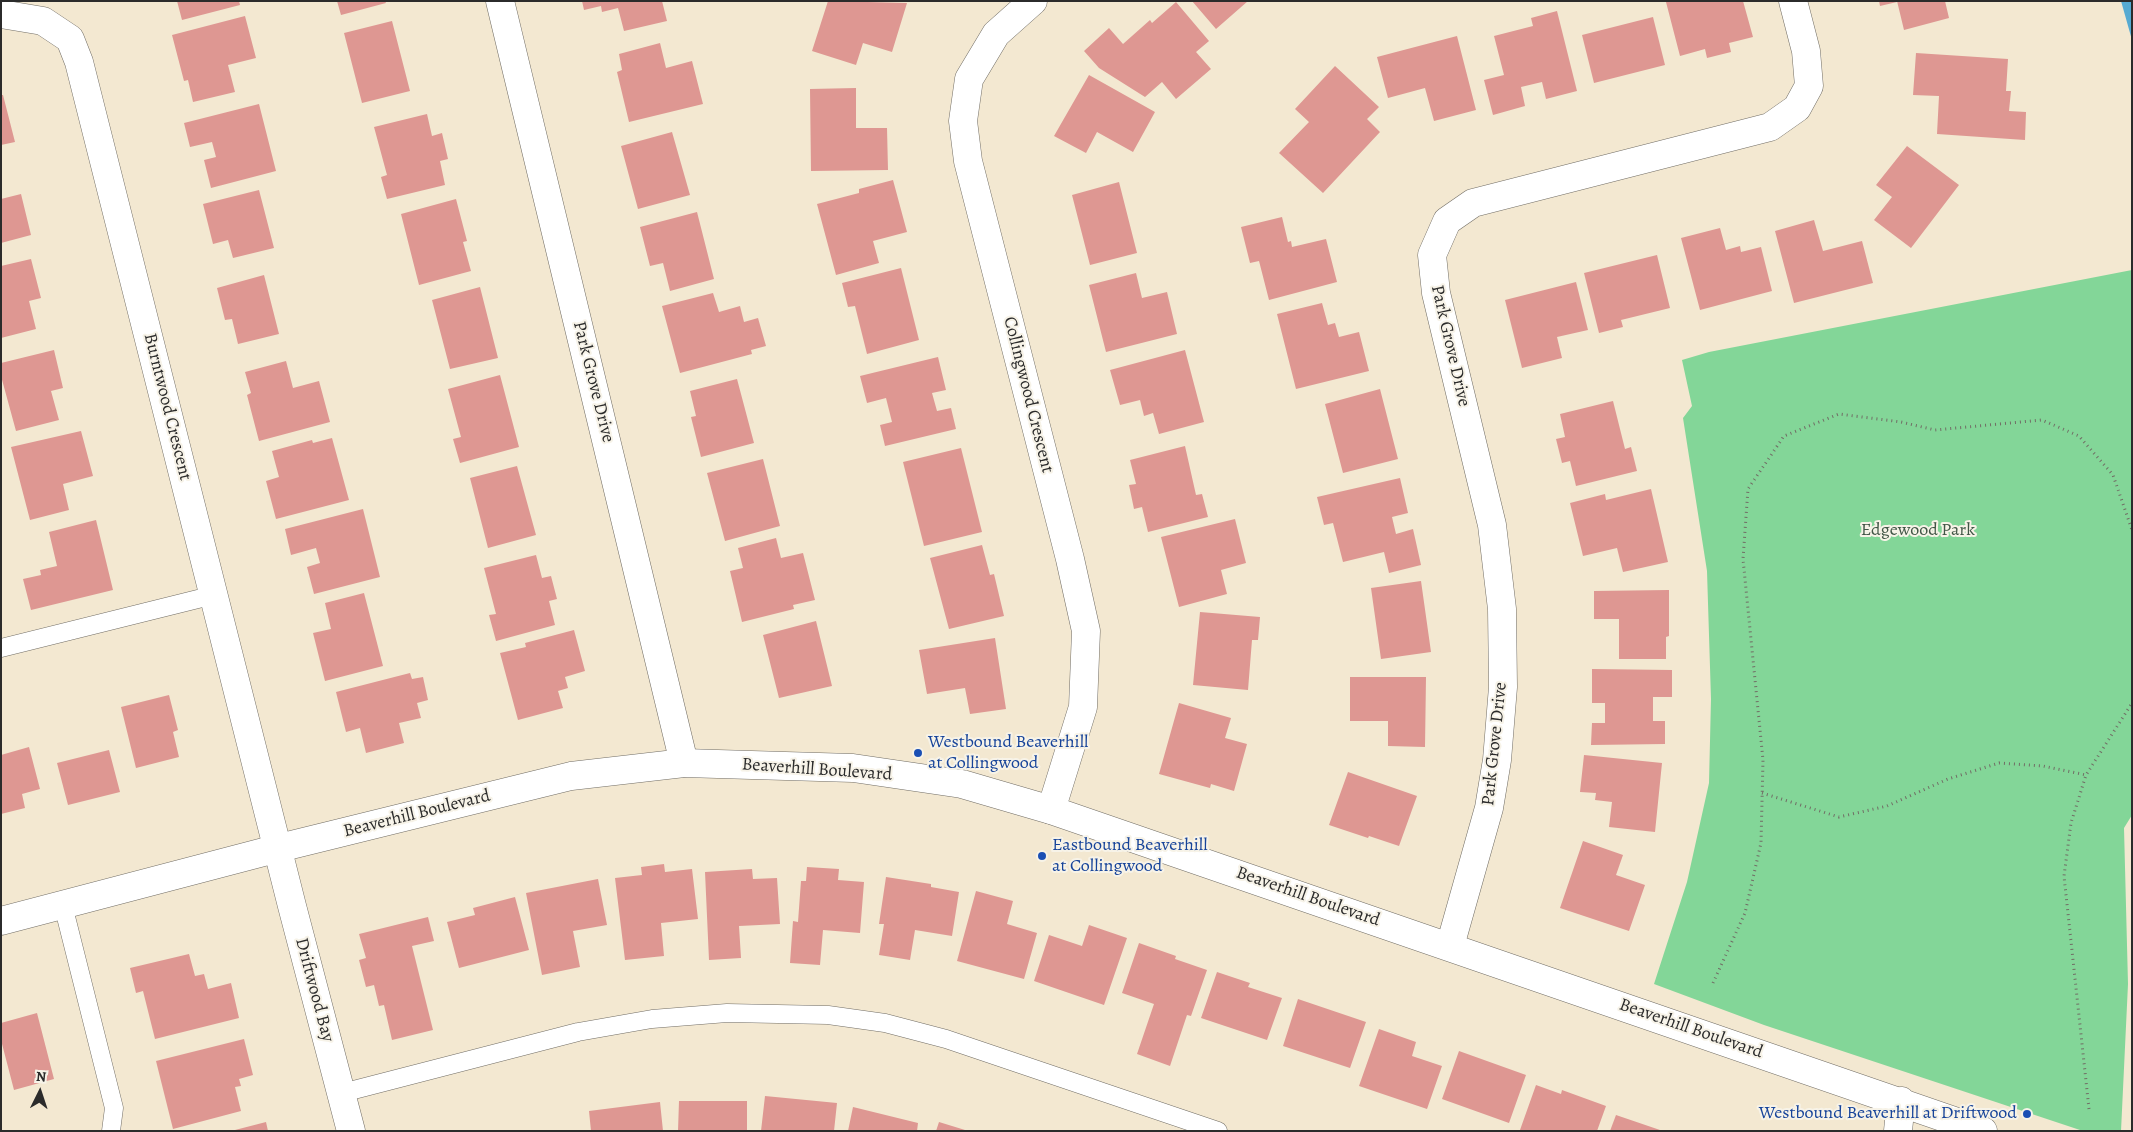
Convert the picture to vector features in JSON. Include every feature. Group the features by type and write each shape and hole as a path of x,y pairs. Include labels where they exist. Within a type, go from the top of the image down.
{"street":[{"name":"Park Grove Drive","path":"500,1 684,762"},
{"name":"Collingwood Crescent","path":"1033,1 996,34 969,79 963,121 968,162 1070,559 1086,631 1083,707 1051,810"},
{"name":"Park Grove Drive","path":"1450,946 1489,808 1497,760 1503,687 1502,609 1492,524 1436,293 1432,256 1447,221 1473,203 1770,128 1797,108 1809,86 1806,51 1793,1"},
{"name":"Burntwood Crescent","path":"1,14 43,22 70,39 79,62 279,848"},
{"name":"Beaverhill Boulevard","path":"1,921 279,848 571,776 684,762 852,768 962,784 1051,810 1901,1101 1983,1131"},
{"name":"Driftwood Bay","path":"279,848 351,1131"},
{"path":"1898,1131 1901,1101"}],"lane":[{"path":"1,648 214,595"},
{"path":"63,905 114,1108 111,1131"},
{"path":"342,1093 578,1032 652,1018 727,1013 828,1015 885,1023 946,1038 1218,1131"}],"path":[{"path":"1713,983 1745,912 1761,843 1763,760 1743,559 1748,489 1784,436 1839,414 1901,422 1935,430 2042,420 2079,436 2113,474 2132,530"},
{"path":"2089,1109 2064,876 2071,823 2086,775 2132,703"},
{"path":"1762,793 1839,817 1887,806 1948,779 1998,763 2043,766 2086,775"}],"green space":[{"name":"Edgewood Park","path":"2132,270 2132,815 2124,828 2128,984 2121,1131 2083,1131 1764,1025 1654,984 1687,882 1709,783 1711,699 1707,571 1683,418 1692,406 1682,360 1709,352"}],"water":[{"path":"2121,1 2132,1 2132,40"}],"building":[{"path":"177,1 239,1 240,5 182,20"},
{"path":"337,1 385,1 386,3 341,15"},
{"path":"582,1 662,1 667,21 624,31 618,8 602,12 601,6 584,10"},
{"path":"828,1 907,3 892,52 863,43 856,65 812,51"},
{"path":"1192,1 1248,1 1216,29"},
{"path":"1743,1 1753,37 1729,43 1731,52 1707,58 1705,49 1680,56 1666,2"},
{"path":"1879,1 1897,1 1897,2 1880,6"},
{"path":"1897,1 1945,1 1949,18 1904,30"},
{"path":"1176,2 1209,41 1196,52 1211,69 1176,99 1162,82 1145,97 1099,68 1084,51 1109,28 1123,44 1150,20 1152,23"},
{"path":"1557,11 1577,91 1546,99 1542,82 1521,87 1525,106 1493,115 1484,80 1504,75 1494,36 1533,26 1531,18"},
{"path":"245,16 256,58 228,65 235,92 193,102 188,80 184,81 172,35"},
{"path":"1653,17 1665,65 1594,83 1582,35"},
{"path":"392,21 410,91 362,103 344,33"},
{"path":"1457,36 1476,110 1434,121 1425,88 1388,98 1377,57"},
{"path":"660,43 666,68 692,61 703,104 629,122 617,72 622,70 619,54"},
{"path":"1916,53 2008,59 2006,91 2011,91 2009,111 2026,112 2025,140 1937,134 1939,96 1913,95"},
{"path":"1335,66 1379,107 1367,119 1380,132 1323,193 1279,153 1309,122 1295,109"},
{"path":"1089,75 1155,112 1133,152 1097,132 1086,153 1054,136"},
{"path":"856,88 856,128 887,128 888,170 811,171 810,89"},
{"path":"1,95 3,95 15,142 1,145"},
{"path":"259,104 276,171 211,188 204,160 216,157 212,142 190,147 184,123"},
{"path":"427,114 432,136 442,133 448,159 440,161 445,185 387,199 381,177 387,175 374,127"},
{"path":"672,132 690,195 638,209 621,146"},
{"path":"1907,146 1959,185 1911,248 1874,220 1892,197 1876,185"},
{"path":"893,180 907,232 873,241 879,263 836,275 817,204 859,193 859,189"},
{"path":"1119,182 1137,253 1090,265 1072,195"},
{"path":"259,190 274,248 233,258 228,240 213,244 203,204"},
{"path":"21,194 31,235 1,243 1,199"},
{"path":"456,199 467,241 463,242 471,271 419,285 401,214"},
{"path":"697,212 714,279 670,291 663,263 650,266 640,227"},
{"path":"1282,217 1288,242 1291,241 1292,247 1326,239 1337,282 1269,300 1259,261 1250,263 1241,227"},
{"path":"1814,220 1823,251 1862,241 1873,283 1794,303 1775,231"},
{"path":"1720,228 1726,250 1740,246 1741,252 1761,247 1772,291 1700,310 1681,238"},
{"path":"1657,255 1670,308 1621,320 1623,327 1599,333 1584,273"},
{"path":"31,259 41,298 29,301 36,329 1,338 1,266"},
{"path":"901,268 919,340 867,354 855,306 848,307 842,283"},
{"path":"1136,273 1142,298 1167,292 1177,334 1106,352 1089,285"},
{"path":"264,275 279,334 238,344 232,319 225,320 217,288"},
{"path":"1576,282 1588,330 1557,337 1562,358 1522,368 1505,300"},
{"path":"480,287 498,358 450,369 432,300"},
{"path":"713,293 719,312 740,306 744,322 758,318 766,346 751,350 752,354 680,373 662,306"},
{"path":"1322,303 1328,325 1335,323 1339,337 1359,332 1369,371 1296,389 1277,314"},
{"path":"54,350 63,388 51,391 59,420 16,431 1,376 1,363"},
{"path":"1185,350 1204,422 1159,434 1153,413 1144,416 1140,400 1120,405 1110,370"},
{"path":"938,357 946,390 932,393 937,411 951,408 956,429 885,446 880,425 892,422 886,398 867,403 860,376"},
{"path":"286,361 293,388 319,381 330,422 259,441 247,395 251,393 245,372"},
{"path":"500,375 519,447 460,463 453,439 461,437 448,389"},
{"path":"737,379 754,443 701,457 691,417 696,416 690,391"},
{"path":"1380,389 1398,459 1343,473 1325,404"},
{"path":"1613,401 1625,449 1631,447 1637,471 1576,486 1570,461 1562,463 1556,439 1565,437 1560,414"},
{"path":"81,431 93,476 63,484 69,510 30,520 11,447"},
{"path":"332,438 349,500 276,519 266,481 279,477 272,451 312,440 313,443"},
{"path":"1185,446 1196,495 1202,494 1208,517 1148,532 1142,507 1134,509 1129,485 1136,484 1130,460"},
{"path":"961,448 982,532 924,546 903,462"},
{"path":"763,459 780,526 725,541 707,473"},
{"path":"517,466 536,535 488,548 470,478"},
{"path":"1400,478 1408,513 1392,517 1396,534 1413,529 1421,565 1389,573 1384,552 1343,562 1333,523 1324,525 1317,497"},
{"path":"1651,489 1668,562 1623,572 1617,548 1583,556 1570,503 1605,494 1606,500"},
{"path":"363,509 380,577 314,594 307,567 320,563 316,548 291,555 285,529"},
{"path":"1235,519 1246,563 1221,570 1227,594 1179,607 1161,537"},
{"path":"96,520 113,590 31,610 23,579 41,575 40,570 57,566 49,532"},
{"path":"776,538 781,558 803,553 815,600 793,605 794,609 742,622 730,571 743,568 738,548"},
{"path":"982,545 990,575 994,574 1004,616 949,629 930,558"},
{"path":"536,555 542,578 551,576 557,599 549,601 555,625 496,641 489,615 496,614 484,568"},
{"path":"1421,581 1431,652 1381,659 1371,588"},
{"path":"1669,590 1669,636 1666,637 1666,659 1619,659 1619,619 1594,619 1594,591"},
{"path":"364,593 383,666 325,681 313,633 331,629 325,603"},
{"path":"1200,612 1260,617 1258,640 1252,640 1248,690 1193,685"},
{"path":"816,621 832,686 779,698 763,635"},
{"path":"574,630 585,671 565,677 568,688 558,691 563,708 518,720 500,653 526,647 525,643"},
{"path":"995,638 1006,709 970,714 965,688 927,694 919,650"},
{"path":"1592,669 1672,670 1672,697 1653,697 1653,721 1665,721 1665,744 1591,745 1592,723 1605,723 1605,703 1592,703"},
{"path":"410,673 412,679 423,677 428,700 417,703 421,718 399,723 404,743 366,753 360,728 346,732 336,692"},
{"path":"1350,677 1426,677 1425,747 1388,746 1388,721 1350,721"},
{"path":"169,695 178,730 173,732 179,757 136,768 121,707"},
{"path":"1179,703 1231,718 1225,738 1247,744 1234,791 1211,784 1210,788 1159,774"},
{"path":"29,747 40,789 22,794 25,808 1,814 1,755"},
{"path":"109,750 120,792 68,805 57,763"},
{"path":"1584,755 1662,763 1655,832 1609,827 1612,802 1595,800 1596,793 1580,792"},
{"path":"1348,772 1417,796 1399,846 1329,825"},
{"path":"1583,841 1623,855 1616,875 1645,885 1629,931 1560,908"},
{"path":"664,864 665,872 692,869 698,919 661,923 664,956 625,960 615,878 642,875 641,867"},
{"path":"807,867 839,869 838,880 864,882 860,933 823,930 820,965 790,963 793,921 798,922 801,881 806,881"},
{"path":"752,869 753,879 777,878 780,924 739,926 741,958 709,960 705,872"},
{"path":"886,877 931,884 931,887 959,892 952,936 915,930 910,960 879,955 884,924 879,924"},
{"path":"598,879 607,925 573,931 580,967 542,975 526,893"},
{"path":"976,891 1013,901 1007,924 1037,933 1024,979 957,961"},
{"path":"515,897 529,950 459,968 447,922 475,915 473,908"},
{"path":"428,917 434,941 412,946 433,1030 392,1040 384,1005 379,1006 374,985 366,987 359,960 366,958 359,934"},
{"path":"1089,925 1127,938 1104,1005 1034,981 1049,935 1082,946"},
{"path":"1139,943 1176,956 1175,959 1207,970 1191,1016 1187,1015 1170,1066 1137,1054 1154,1004 1122,993"},
{"path":"189,954 195,976 204,974 208,989 231,983 239,1018 155,1039 143,991 136,993 130,968"},
{"path":"1217,972 1250,983 1248,987 1282,998 1267,1040 1201,1018"},
{"path":"1298,999 1366,1022 1350,1068 1283,1046"},
{"path":"37,1013 54,1079 14,1090 1,1040 1,1023"},
{"path":"1379,1029 1416,1042 1412,1056 1442,1066 1427,1109 1359,1086"},
{"path":"244,1039 253,1075 239,1079 241,1086 235,1087 241,1111 173,1129 156,1061"},
{"path":"1459,1051 1526,1075 1509,1123 1442,1099"},
{"path":"1536,1085 1561,1094 1562,1090 1606,1106 1597,1131 1520,1130"},
{"path":"765,1096 837,1103 834,1131 761,1131"},
{"path":"679,1101 747,1101 747,1131 678,1131"},
{"path":"660,1102 663,1131 591,1131 589,1111"},
{"path":"853,1107 918,1123 917,1131 848,1131"},
{"path":"1616,1115 1660,1130 1660,1131 1610,1131"},
{"path":"266,1122 268,1131 235,1131 235,1130"},
{"path":"939,1122 965,1130 936,1131"}],"place":[{"name":"Westbound Beaverhill at Collingwood","path":"918,753"},
{"name":"Eastbound Beaverhill at Collingwood","path":"1042,856"},
{"name":"Westbound Beaverhill at Driftwood","path":"2027,1114"}]}
